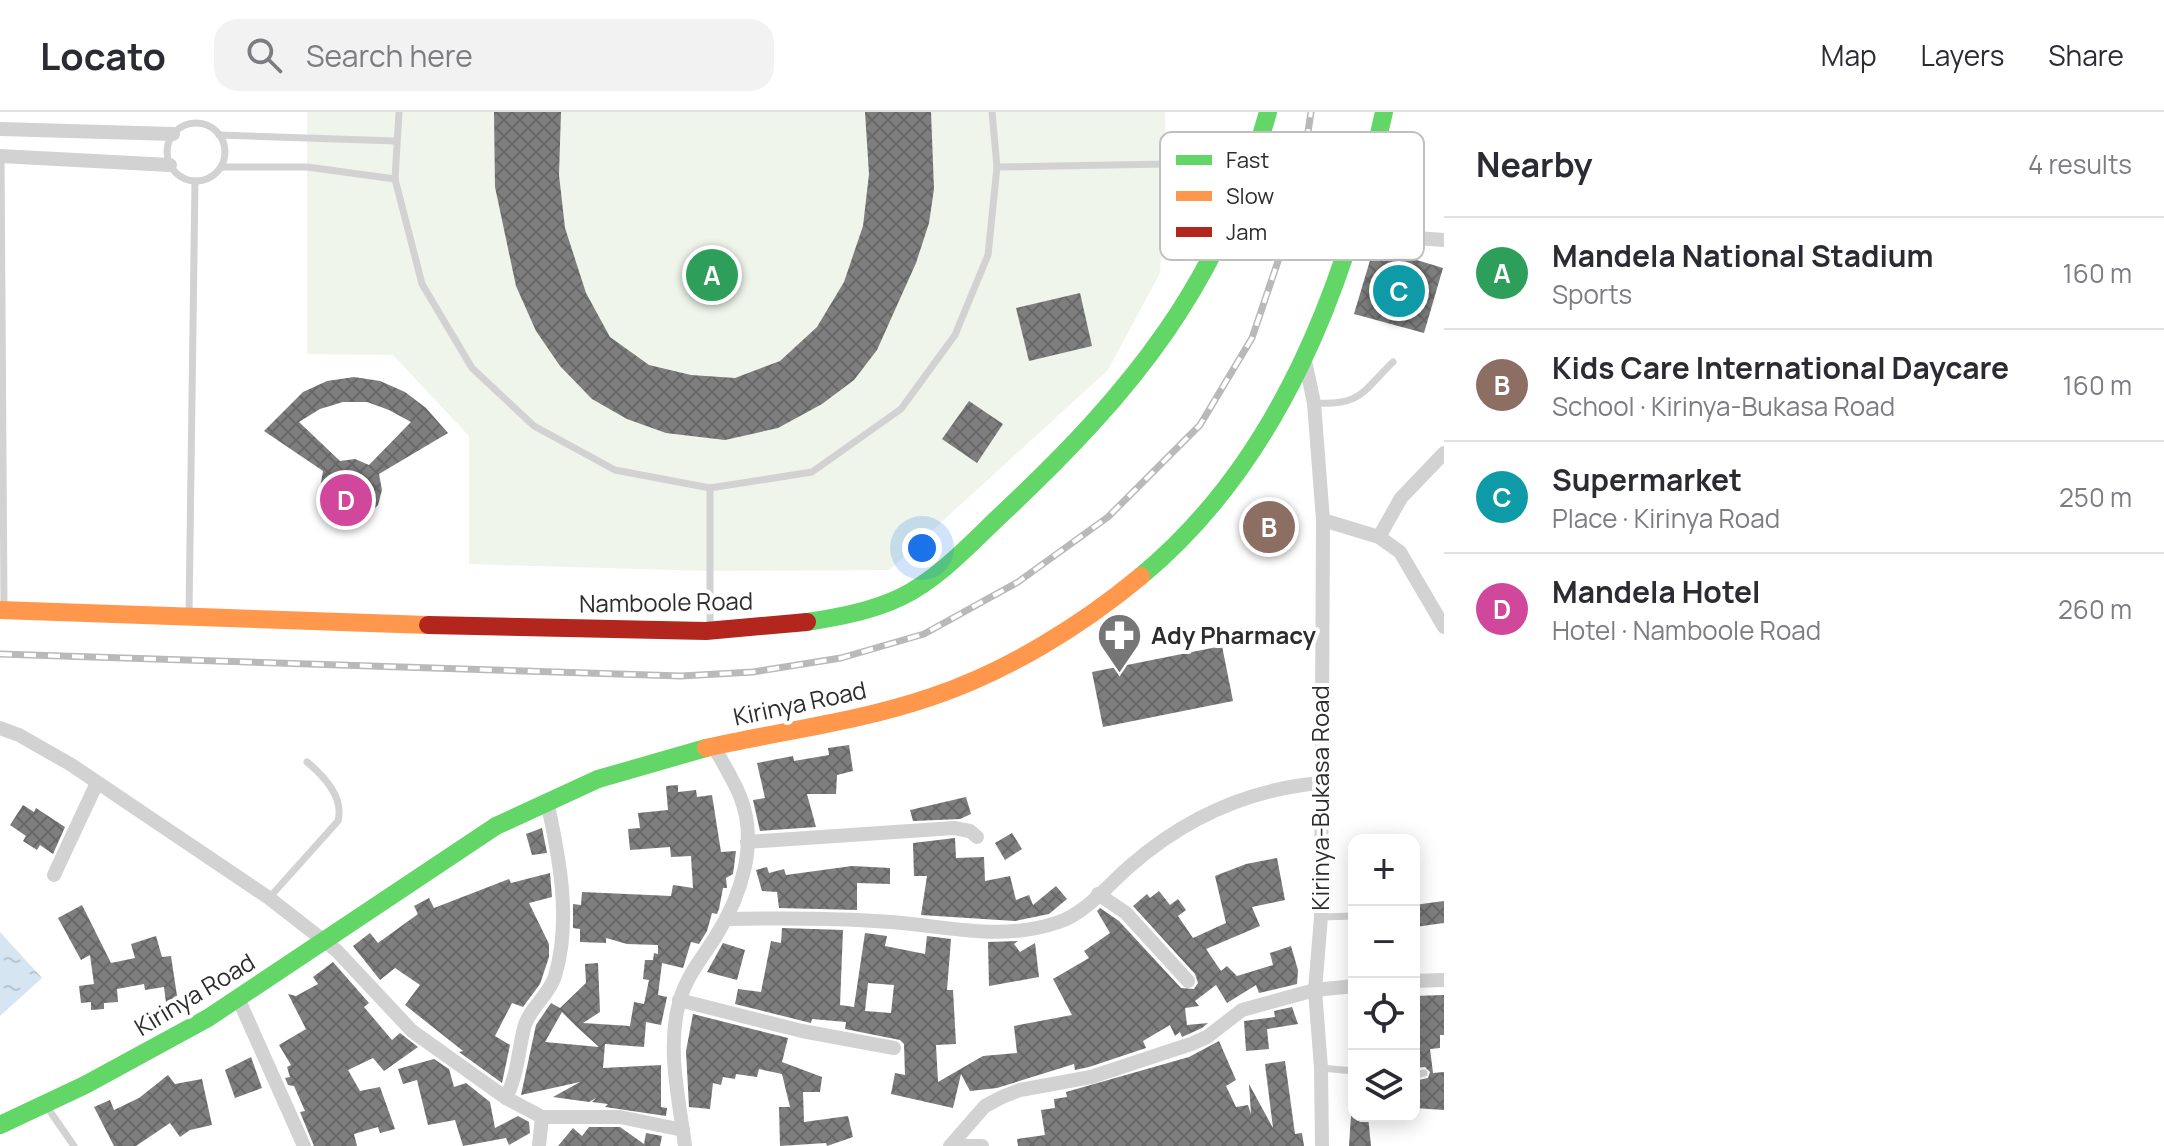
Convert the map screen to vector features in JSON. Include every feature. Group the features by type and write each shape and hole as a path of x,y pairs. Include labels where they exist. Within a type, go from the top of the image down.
{"main road":[{"name":"Namboole Road","path":"1264,132 1268,112"},
{"name":"Kirinya Road","path":"1379,132 1384,112"},
{"name":"Namboole Road","path":"2,610 189,621 710,631 817,619 889,603 918,587 956,555 1079,439 1146,362 1210,260"},
{"name":"Kirinya Road","path":"0,1125 152,1051 326,942 442,856 547,801 626,769 924,700 1012,661 1109,602 1158,562 1212,508 1242,466 1304,355 1344,260"}],"street":[{"path":"0,129 173,134"},
{"path":"0,156 170,165"},
{"path":"1424,239 1444,240"},
{"name":"Kirinya-Bukasa Road","path":"1304,355 1314,403 1323,520 1321,917 1315,990 1321,1068 1322,1146"},
{"path":"1379,537 1409,488 1444,453"},
{"path":"1323,520 1379,537 1400,552 1444,627"},
{"path":"0,728 19,735 70,764 96,785 269,898 326,942 412,1031 506,1098 542,1117 620,1117 683,1130"},
{"path":"685,1146 675,1056 679,1000 689,976 727,919 745,871 747,842 740,797 714,747"},
{"path":"727,919 831,918 938,926 968,932 1015,932 1061,921 1170,833 1198,817 1288,786 1321,783"},
{"path":"54,875 96,785"},
{"path":"506,1098 521,1056 524,1027 551,988 559,958 564,885 547,801"},
{"path":"747,842 954,828 970,831 977,837"},
{"path":"1098,894 1126,913 1188,981"},
{"path":"1420,981 1444,980"},
{"path":"950,1146 985,1106 1002,1097 1141,1062 1207,1037 1242,1010 1315,990 1348,987"},
{"path":"238,998 304,1146"},
{"path":"679,1000 787,1028 894,1048"},
{"path":"539,1146 542,1117"},
{"path":"964,1146 982,1146"}],"lane":[{"path":"192,112 192,124"},
{"path":"399,112 395,179 422,284 472,368 534,426 615,470 710,488 812,472 901,409 955,335 988,255 997,167 992,112"},
{"path":"192,124 202,124 219,135 224,145 221,167 214,175 195,181 184,179 170,165 167,149 173,134 192,124"},
{"path":"219,135 395,141"},
{"path":"0,156 2,610"},
{"path":"997,167 1160,164"},
{"path":"221,167 307,167 395,179"},
{"path":"189,621 195,181"},
{"path":"1314,403 1338,405 1354,400 1393,362"},
{"path":"710,488 710,631"},
{"path":"269,898 338,821 339,805 327,782 307,762"},
{"path":"1321,917 1348,916"},
{"path":"1321,1068 1348,1070"},
{"path":"1420,1074 1424,1073"},
{"path":"46,1105 74,1146"}],"shaded area":[{"path":"307,112 1165,112 1165,132 1160,132 1160,273 1108,370 889,570 710,571 469,564 469,436 393,355 307,354"}],"water":[{"path":"0,932 42,978 0,1016"}],"building":[{"path":"494,112 561,112 559,175 565,228 586,293 610,337 649,365 691,375 735,378 780,361 817,327 844,282 863,226 869,174 865,112 931,112 934,189 929,223 916,263 877,350 854,380 822,404 778,428 725,440 666,433 627,419 592,399 560,366 536,331 516,286 495,187"},
{"path":"1370,260 1417,260 1443,268 1424,333 1354,314"},
{"path":"1080,293 1092,346 1029,361 1016,308"},
{"path":"354,377 380,381 405,392 426,408 448,433 379,474 382,490 378,505 367,516 353,521 337,518 325,509 319,494 323,471 264,431 303,392 327,381","holes":["343,402 367,402 411,422 369,465 355,459 340,461 299,422 320,409"]},
{"path":"969,401 1003,424 977,463 942,439"},
{"path":"1222,646 1233,701 1103,727 1092,672"},
{"path":"849,745 853,771 837,775 836,794 807,794 816,827 760,831 753,800 765,798 757,763 793,756 794,761 829,755 828,748"},
{"path":"678,785 678,792 696,790 697,797 712,795 721,852 736,851 733,874 726,878 727,888 723,888 717,914 712,913 699,944 691,942 683,968 662,963 658,995 667,997 661,1025 646,1022 644,1047 605,1044 603,1068 661,1065 661,1107 667,1108 666,1116 605,1107 608,1104 592,1102 596,1098 589,1102 553,1097 580,1082 521,1095 536,1025 551,1003 560,1008 586,983 585,964 598,963 600,1012 583,1023 630,1026 634,1002 644,1004 649,980 643,979 645,960 653,960 654,953 658,954 658,945 627,944 606,938 606,943 580,942 580,929 573,928 573,904 581,905 582,892 671,896 673,885 693,888 691,856 671,857 670,847 630,850 628,829 640,828 638,813 668,810 666,786","holes":["562,1012 599,1047 545,1042"]},
{"path":"966,797 971,814 960,819 913,821 910,810"},
{"path":"23,805 34,812 36,808 65,827 53,854 40,845 37,850 23,841 26,836 10,825"},
{"path":"542,828 547,853 532,855 526,834"},
{"path":"1012,833 1022,849 1005,860 995,843"},
{"path":"955,838 956,858 984,857 985,881 1010,876 1016,900 1029,895 1033,905 1056,886 1067,899 1049,914 1015,921 921,915 927,876 914,876 913,843"},
{"path":"1277,858 1285,900 1252,907 1260,926 1206,949 1221,971 1227,966 1237,976 1273,965 1270,953 1291,946 1298,970 1297,984 1259,993 1256,985 1227,1003 1216,985 1195,1001 1199,1006 1185,1008 1187,1025 1208,1023 1202,1028 1182,1037 1180,1032 1175,1036 1170,1025 1143,1041 1146,1048 1089,1067 1075,1070 1074,1064 997,1088 970,1091 961,1074 953,1108 891,1094 895,1073 905,1075 904,1044 900,1040 845,1029 846,1022 812,1019 811,1023 735,1004 738,989 761,992 771,941 781,943 782,928 843,930 840,1005 854,1007 865,933 887,936 885,946 925,954 927,936 951,939 947,990 953,990 956,1044 936,1045 938,1082 983,1056 1017,1053 1014,1026 1072,1015 1053,979 1089,958 1084,951 1110,933 1097,911 1100,908 1119,921 1181,988 1194,989 1198,983 1195,974 1133,906 1147,894 1150,898 1159,891 1170,905 1178,899 1186,910 1178,916 1193,938 1226,923 1215,876 1246,864","holes":["868,983 894,985 891,1013 865,1011"]},
{"path":"852,866 890,868 890,884 857,883 857,910 779,908 777,892 762,891 756,870 767,867 769,873 784,869 786,875"},
{"path":"550,873 552,897 529,903 549,944 549,957 540,984 523,1007 512,1003 495,1036 510,1045 502,1083 459,1052 463,1051 405,1005 420,985 395,968 380,980 353,946 370,933 378,943 418,914 414,906 429,898 434,908 509,879 511,883"},
{"path":"1444,901 1444,923 1420,926 1420,904"},
{"path":"82,905 111,963 135,958 131,944 156,936 162,957 171,956 179,1009 167,1011 164,987 145,990 144,984 117,989 118,1002 104,1003 104,1009 91,1010 91,1002 81,1003 79,986 94,984 90,955 81,960 58,918"},
{"path":"1018,941 1014,944 1020,952 1035,943 1039,977 989,986 988,942"},
{"path":"723,943 745,950 737,980 707,972"},
{"path":"333,962 369,1003 364,1007 392,1040 400,1033 418,1047 384,1071 373,1058 348,1070 360,1091 380,1087 395,1129 380,1133 378,1127 354,1134 357,1146 314,1146 300,1112 305,1111 294,1086 288,1085 285,1078 290,1077 287,1067 291,1065 279,1045 306,1029 288,994 296,996 318,984 313,977"},
{"path":"1444,995 1444,1035 1440,1035 1440,1048 1430,1049 1433,1073 1444,1072 1444,1110 1420,1108 1420,1080 1428,1078 1430,1072 1425,1067 1420,1067 1420,996"},
{"path":"1292,1007 1298,1024 1267,1029 1269,1049 1246,1051 1244,1021 1275,1017 1274,1011"},
{"path":"693,1014 788,1038 782,1062 822,1077 820,1092 803,1092 804,1122 848,1116 853,1137 827,1146 826,1143 780,1146 779,1107 790,1107 782,1074 759,1069 757,1077 736,1074 735,1079 723,1077 721,1085 713,1083 710,1109 689,1107 686,1051"},
{"path":"1219,1041 1236,1080 1226,1086 1236,1107 1248,1105 1251,1114 1249,1084 1273,1128 1265,1064 1285,1061 1295,1134 1302,1133 1304,1146 1018,1146 1017,1139 1045,1135 1041,1110 1055,1108 1054,1099 1067,1097 1066,1092 1189,1057"},
{"path":"251,1057 262,1088 235,1098 225,1070"},
{"path":"434,1059 449,1069 454,1087 466,1083 490,1102 495,1128 518,1116 529,1122 530,1133 509,1145 506,1138 463,1146 455,1120 428,1125 417,1080 403,1084 398,1069"},
{"path":"168,1075 175,1084 202,1079 212,1125 190,1130 180,1137 170,1123 136,1146 114,1146 94,1107 110,1100 114,1110 139,1098"},
{"path":"1351,1122 1369,1122 1371,1146 1349,1146"},
{"path":"589,1127 620,1127 644,1144 646,1133 662,1136 660,1146 558,1146 573,1128 582,1136"}],"railway":[{"path":"1308,132 1311,112"},
{"path":"0,654 681,676 753,672 841,658 924,634 1018,582 1108,517 1200,425 1252,338 1278,260"}],"traffic: fast":[{"path":"1262,132 1268,112"},
{"path":"1379,132 1384,112"},
{"path":"807,622 843,616 901,597 929,580 968,547 1050,467 1131,378 1166,332 1209,260"},
{"path":"1141,576 1190,530 1232,479 1269,424 1300,365 1343,260"},
{"path":"0,1125 85,1085 208,1018 496,826 598,779 706,748"}],"traffic: slow":[{"path":"706,748 876,713 959,687 1042,646 1141,576"},
{"path":"0,610 428,625"}],"traffic: jam":[{"path":"428,625 706,631 807,622"}],"place":[{"name":"Mandela National Stadium","path":"712,275"},
{"name":"Supermarket","path":"1399,291"},
{"name":"Mandela Hotel","path":"346,500"},
{"name":"Kids Care International Daycare","path":"1269,527"},
{"name":"Ady Pharmacy","path":"1120,675"}]}
